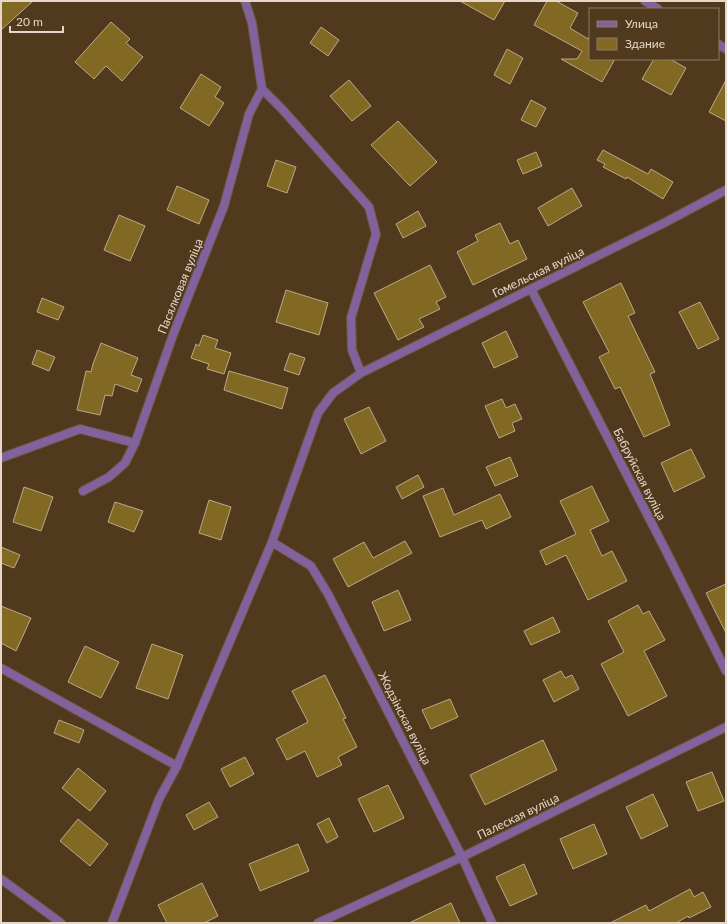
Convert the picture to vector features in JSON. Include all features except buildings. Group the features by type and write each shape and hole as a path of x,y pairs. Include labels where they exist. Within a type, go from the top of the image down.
{"street":[{"path":"245,1 252,23 262,89 282,109 369,207 376,234 351,318 352,350 361,373"},
{"path":"645,1 656,8"},
{"name":"Пасялковая вуліца","path":"83,491 109,477 125,463 134,443 173,335 224,206 249,114 262,89"},
{"name":"Гомельская вуліца","path":"112,923 159,799 177,766 272,542 318,413 333,393 361,373 726,190"},
{"name":"Бабруйская вуліца","path":"531,289 657,533 726,671"},
{"path":"1,458 80,429 134,443"},
{"name":"Жодзінская вуліца","path":"272,542 311,566 328,594 462,857 492,923"},
{"path":"1,668 177,766"},
{"name":"Палеская вуліца","path":"318,923 462,857 726,727"},
{"path":"1,878 61,923"}]}
